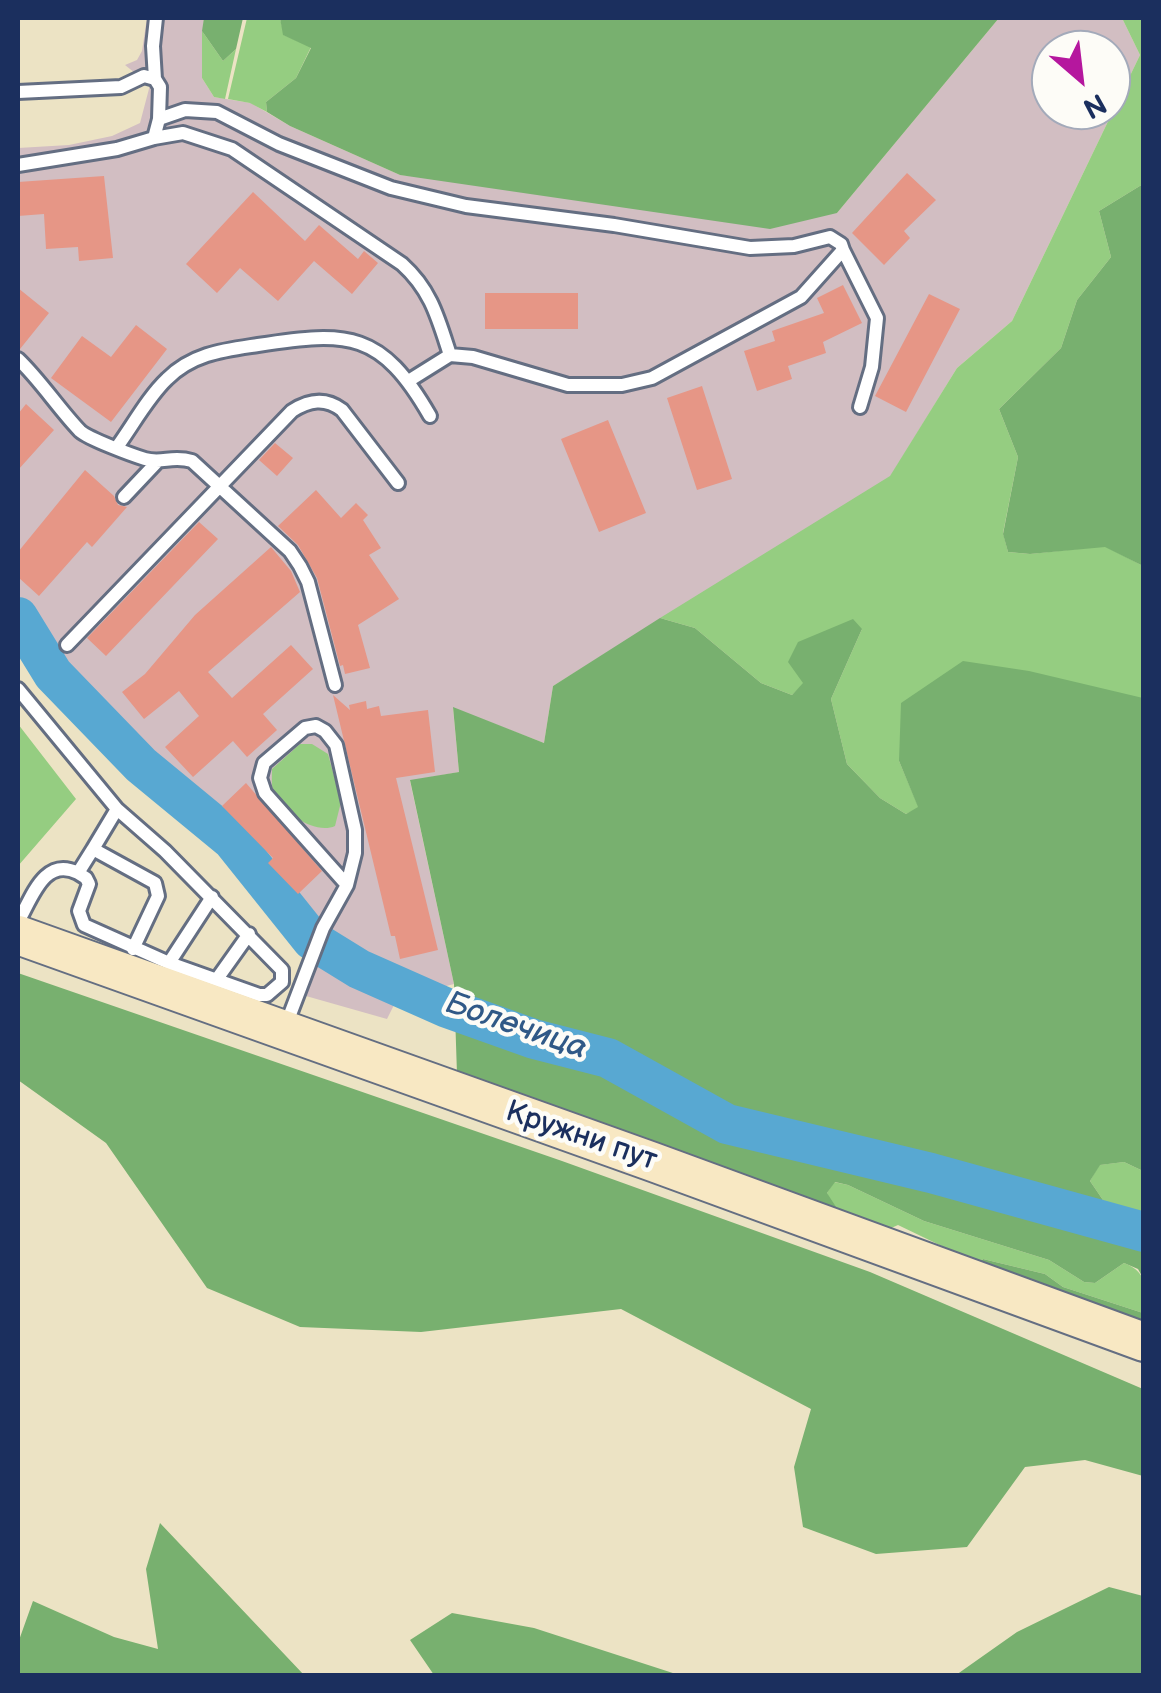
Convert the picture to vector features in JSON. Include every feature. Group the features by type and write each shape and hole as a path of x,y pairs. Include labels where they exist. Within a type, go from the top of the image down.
{"main road":[{"name":"Кружни пут","path":"18,935 1144,1342"}],"lane":[{"path":"154,138 160,87 155,79 153,46 156,18"},
{"path":"18,92 121,87 144,76 155,79"},
{"path":"159,119 185,110 217,112 279,144 391,188 466,206 750,248 794,246 830,237 841,244 877,318 875,353 860,406"},
{"path":"18,166 183,134 232,149 420,280 433,300 450,355"},
{"path":"410,380 450,355 474,357 568,385 622,386 652,378 801,297 843,250"},
{"path":"117,447 166,380 209,352 318,336 339,336 362,343 390,362 410,380 430,416"},
{"path":"18,358 82,434 158,461"},
{"path":"66,646 292,411 304,404 320,401 342,410 398,483"},
{"path":"124,498 158,461 176,456 192,461 290,551 300,566 308,582 335,685"},
{"path":"18,689 117,809 212,897 282,970 282,982 266,995 168,963 84,925 79,912 88,884 86,878 64,866 46,875 18,922"},
{"path":"284,1031 323,928 346,884 355,853 355,830 336,745 316,726 305,728 264,763 260,778 265,793 346,884"},
{"path":"78,873 117,809"},
{"path":"94,849 158,888 158,896 133,949"},
{"path":"168,963 212,897"},
{"path":"217,979 249,934"}],"shaded area":[{"path":"147,18 204,18 202,78 214,97 251,103 290,126 400,175 837,213 999,18 1122,18 1128,30 1031,30 1031,130 1104,130 1012,321 957,368 890,477 553,686 544,743 453,708 459,772 410,781 454,984 397,999 387,1019 306,996 312,943 197,806 51,651 18,597 18,148 69,145 112,136 140,123 150,85 125,65 137,60"},
{"path":"1131,36 1140,55 1131,74"}],"green space":[{"path":"204,18 243,18 236,49 223,61 202,31"},
{"path":"247,18 280,18 284,35 311,47 296,78 266,102 267,112 250,103 228,99"},
{"path":"280,18 999,18 837,213 770,229 400,175 267,112 266,102 296,78 311,48 283,35"},
{"path":"1122,18 1143,18 1143,184 1099,211 1111,257 1077,300 1061,348 999,409 1018,457 1003,533 1008,552 1030,554 1105,546 1143,566 1143,698 899,761 919,808 906,814 880,798 847,764 831,699 862,629 792,695 761,683 695,628 660,618 890,476 957,368 1012,321 1104,130 1131,130 1131,74 1140,55"},
{"path":"202,31 223,61 236,49 225,99 214,97 202,78"},
{"path":"1143,184 1143,566 1105,547 1030,554 1008,552 1003,534 1018,457 999,409 1061,348 1077,300 1111,257 1099,211"},
{"path":"660,618 695,628 761,683 792,695 803,683 788,662 798,642 853,619 862,629 831,699 847,764 880,798 906,814 918,807 899,761 901,703 963,661 1029,671 1143,698 1143,1171 1124,1162 1100,1165 1090,1181 1118,1222 1143,1228 1143,1278 1138,1269 1124,1263 1095,1283 1084,1282 1049,1260 924,1221 835,1182 827,1193 838,1210 457,1074 454,984 410,780 459,772 453,707 544,743 553,686"},
{"path":"18,724 76,799 18,866"},
{"path":"300,744 312,744 328,754 341,802 335,826 310,825 285,808 274,794 272,769"},
{"path":"18,973 870,1272 1143,1389 1143,1476 1085,1460 1025,1467 967,1547 876,1554 803,1527 794,1467 811,1409 621,1309 421,1332 300,1327 207,1288 106,1143 18,1080"},
{"path":"1124,1162 1143,1171 1143,1228 1118,1222 1090,1181 1099,1165"},
{"path":"834,1182 924,1221 1049,1260 1084,1282 1095,1283 1124,1263 1142,1277 1143,1313 1063,1287 1045,1274 983,1259 979,1264 898,1225 889,1229 834,1220 827,1193"},
{"path":"983,1259 1045,1274 1063,1287 1143,1313 1143,1329 979,1264"},
{"path":"160,1523 304,1675 18,1675 18,1643 33,1601 114,1637 158,1649 146,1569"},
{"path":"1109,1587 1143,1596 1143,1675 956,1675 1017,1632"},
{"path":"452,1613 534,1628 679,1675 434,1675 410,1640"}],"building":[{"path":"907,173 936,200 904,231 910,238 884,265 852,233"},
{"path":"104,176 113,258 79,261 78,247 46,249 44,214 18,216 18,182"},
{"path":"253,192 305,241 319,225 358,259 364,251 378,263 352,294 314,261 278,301 240,268 217,293 186,264"},
{"path":"843,285 862,323 823,342 826,353 788,366 792,379 757,391 744,351 775,341 772,331 824,313 817,298"},
{"path":"18,288 49,313 20,349 18,349"},
{"path":"485,293 578,293 578,329 485,329"},
{"path":"929,294 960,309 906,412 875,396"},
{"path":"136,325 167,349 111,422 51,378 82,336 111,357"},
{"path":"702,386 732,479 697,490 667,398"},
{"path":"26,404 54,430 18,470 18,414"},
{"path":"608,420 646,513 599,532 561,439"},
{"path":"275,443 293,458 277,476 259,460"},
{"path":"85,470 114,496 118,505 127,507 92,547 87,542 39,596 18,577 18,552"},
{"path":"316,490 341,518 356,503 368,515 363,520 381,548 369,555 399,599 358,625 370,668 345,674 317,578 298,545 278,526"},
{"path":"199,522 218,539 106,656 87,638"},
{"path":"271,547 291,571 300,592 208,672 232,698 291,645 313,669 263,714 277,730 247,757 233,741 193,777 165,747 199,716 179,691 144,719 122,692 145,674 195,615"},
{"path":"333,695 350,710 349,705 366,701 367,709 379,706 381,716 428,710 435,772 396,778 438,950 400,959 395,936 391,936"},
{"path":"246,783 322,871 298,894 268,863 273,858 222,806"}],"waterway":[{"name":"Болечица","path":"18,617 53,674 141,765 232,840 312,940 359,969 447,1008 534,1039 608,1058 727,1124 931,1173 1144,1232"}]}
